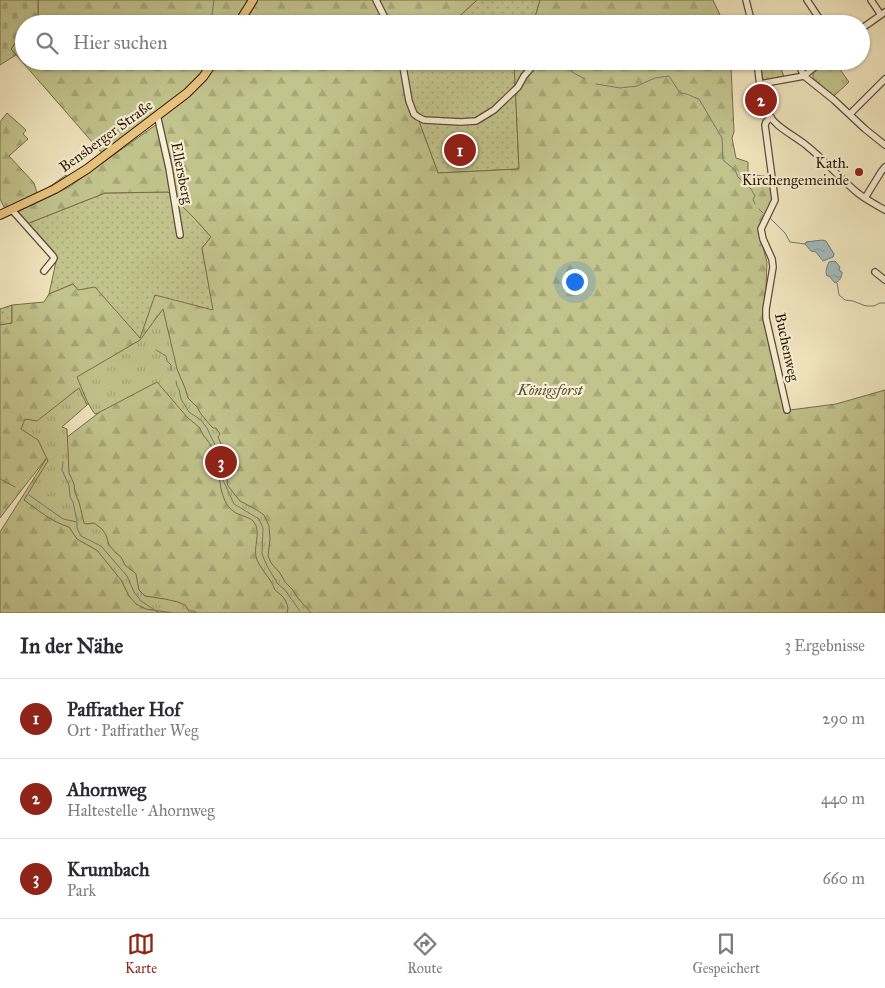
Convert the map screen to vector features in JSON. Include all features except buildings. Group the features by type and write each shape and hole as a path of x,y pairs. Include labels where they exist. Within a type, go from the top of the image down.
{"main road":[{"path":"244,15 253,0"},
{"name":"Bensberger Straße","path":"0,215 65,183 87,169 187,93 208,70"}],"street":[{"path":"376,0 384,15"},
{"path":"746,0 750,15"},
{"path":"807,0 817,15"},
{"path":"870,23 883,14 871,0"},
{"path":"404,70 409,101 414,114 424,120 461,122 476,121 494,110 518,87 529,70"},
{"path":"758,70 767,111 777,124 812,150 852,188 885,210"},
{"path":"801,70 804,76 885,145"},
{"path":"760,84 804,76 811,70"},
{"path":"850,114 885,80"},
{"name":"Ellersberg","path":"157,117 169,168 180,235"},
{"name":"Buchenweg","path":"771,117 765,125 775,200 762,225 761,234 772,259 773,267 766,318 787,410"},
{"path":"865,198 885,167"},
{"path":"12,210 53,256 54,260 44,270"},
{"path":"875,272 885,280"}],"green space":[{"path":"0,0 38,0 38,15 15,15 15,43 11,49 15,56 0,65"},
{"path":"38,0 374,0 376,5 380,0 477,0 461,15 38,15"},
{"path":"477,0 540,0 536,15 461,15"},
{"path":"540,0 713,0 720,15 536,15"},
{"name":"Königsforst","path":"15,43 15,54 11,49"},
{"name":"Königsforst","path":"29,70 406,70 413,105 438,173 519,169 514,70 731,70 734,132 732,138 736,158 748,162 748,174 770,177 773,198 768,212 759,227 767,262 765,310 790,410 836,404 885,390 885,613 0,613 0,532 48,456 0,518 0,325 12,323 12,305 44,302 49,294 73,284 78,290 95,287 140,338 155,295 213,310 202,248 211,237 168,192 105,193 24,225 15,213 69,187 157,124 156,116 105,152 100,151","holes":["74,397 101,411 53,448 29,427"]},
{"path":"406,70 514,70 519,169 438,173 413,105"},
{"path":"761,70 782,70 784,77 763,80"},
{"path":"816,70 840,70 849,82 834,96 813,78 813,73"},
{"path":"7,113 26,130 23,134 28,139 9,156 34,183 37,193 45,190 66,175 67,179 6,211 0,199 0,122"},
{"path":"168,192 211,237 202,248 214,311 140,339 95,288 78,291 73,284 49,294 57,257 24,225 105,193"},
{"path":"12,305 12,323 0,325 0,309"},
{"path":"163,309 177,369 188,398 220,434 218,437 224,450 224,458 229,467 228,486 240,501 264,515 269,526 268,556 271,563 311,613 287,613 288,608 285,599 275,590 257,560 257,531 254,522 233,511 225,501 217,461 215,458 207,458 206,453 212,452 211,445 200,428 187,417 157,382 95,414 87,401 77,377 140,340"},
{"path":"79,388 87,405 62,427 67,429 69,473 74,484 84,523 94,523 102,529 109,545 121,557 125,565 136,574 139,590 145,596 178,602 185,605 189,611 197,613 173,613 146,609 136,604 129,596 121,580 98,551 77,539 69,527 51,519 24,500 48,461 38,440 21,429 25,419 37,421"}],"water":[{"path":"826,241 834,254 833,257 823,261 816,252 811,251 805,244 806,242"},
{"path":"835,261 840,267 839,270 842,272 842,276 835,283 826,273 829,262"}],"waterway":[{"path":"212,15 214,0"},
{"path":"570,70 585,79"},
{"path":"596,84 620,88 637,86 655,78 669,76 680,93 699,99 722,138 723,160 735,170 738,177 751,189 755,196 753,199 755,204"},
{"path":"759,209 763,213"},
{"path":"770,218 785,233 790,242 805,244"},
{"path":"837,283 839,295 845,300 866,306 885,303"},
{"path":"156,350 166,356 167,361 171,365 171,371"},
{"path":"176,381 181,399 189,412 201,420 207,428 223,470 223,480 234,504 259,519 263,528 262,554 267,566 278,584 285,590 300,611"},
{"path":"63,462 62,470 69,485 70,497 77,521"},
{"path":"0,479 15,487"},
{"path":"29,495 63,519 77,522 77,528 81,536 101,546 127,576 134,592 141,601 159,613"}],"place":[{"name":"Ahornweg","path":"761,100"},
{"name":"Paffrather Hof","path":"460,150"},
{"name":"Kath. Kirchengemeinde","path":"859,172"},
{"name":"Krumbach","path":"221,462"}]}
